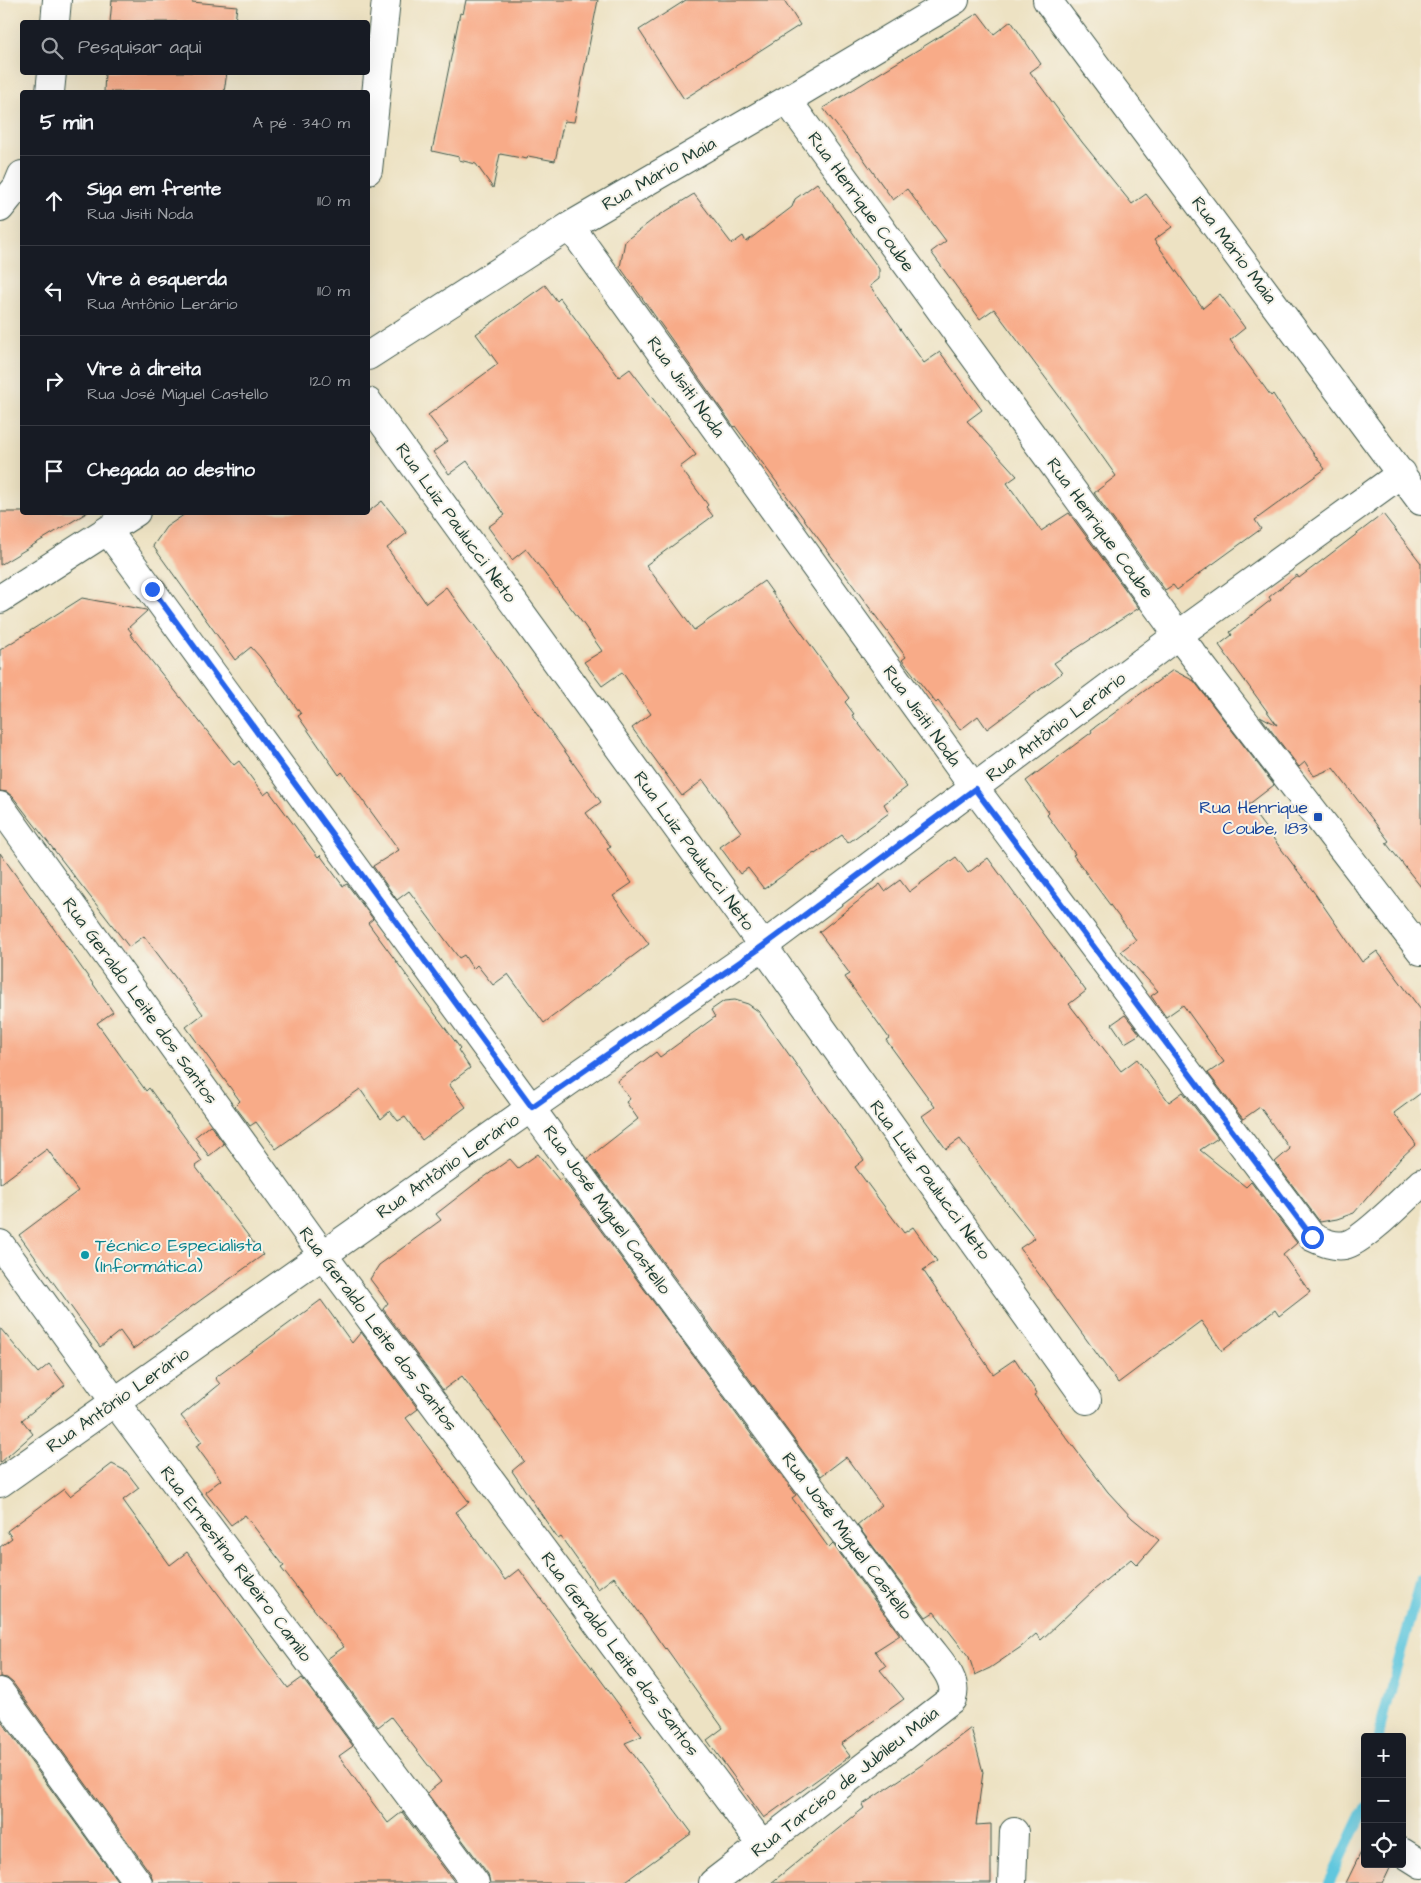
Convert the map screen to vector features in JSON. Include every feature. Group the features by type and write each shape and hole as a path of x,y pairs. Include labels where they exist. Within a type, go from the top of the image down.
{"street":[{"path":"56,20 57,0"},
{"path":"370,151 386,0"},
{"name":"Rua Mário Maia","path":"370,355 570,226 955,0"},
{"name":"Rua Mário Maia","path":"1047,0 1402,473 1421,501"},
{"path":"50,90 52,75"},
{"name":"Rua Henrique Coube","path":"787,100 1178,635 1421,952"},
{"path":"0,208 20,179"},
{"name":"Rua Jisiti Noda","path":"570,226 975,789 1312,1237 1331,1245 1347,1245 1363,1235 1421,1183"},
{"name":"Rua Luiz Paulucci Neto","path":"370,405 763,946 1087,1400"},
{"name":"Rua Antônio Lerário","path":"0,1483 763,946 1178,635 1402,473"},
{"path":"0,600 132,515"},
{"name":"Rua José Miguel Castello","path":"108,531 532,1107 680,1312 928,1646 952,1680 954,1687 952,1699"},
{"name":"Rua Geraldo Leite dos Santos","path":"0,806 323,1255 763,1846"},
{"name":"Rua Ernestina Ribeiro Camilo","path":"0,1244 115,1402 475,1883"},
{"path":"0,1692 138,1883"},
{"name":"Rua Tarciso de Jubileu Maia","path":"713,1883 952,1699"},
{"path":"1012,1883 1014,1832"},
{"path":"1406,1855 1421,1864"}],"building":[{"path":"112,0 192,0 192,2 237,6 235,20 110,20"},
{"path":"466,0 598,0 574,122 564,121 555,161 528,156 527,159 500,154 493,188 476,164 459,160 459,157 432,151 460,13 463,14"},
{"path":"686,0 784,0 800,25 684,99 639,30"},
{"path":"978,13 994,34 1011,21 1041,64 1030,72 1082,142 1132,204 1146,194 1172,227 1154,240 1203,308 1220,294 1245,328 1230,340 1271,396 1273,394 1296,430 1325,469 1255,520 1261,529 1177,590 1173,585 1165,590 1094,493 1116,476 1068,408 994,309 980,319 931,252 946,241 907,189 893,200 858,151 823,108"},
{"path":"105,75 227,75 224,90 104,90"},
{"path":"817,183 879,269 879,279 870,286 924,363 940,352 982,410 967,421 1017,476 1007,483 1041,531 1069,513 1139,608 1054,663 1062,673 987,729 978,716 960,730 938,701 936,703 902,660 906,657 734,427 620,267 625,241 655,218 694,194 732,244 743,236 746,242 792,207 795,199"},
{"path":"545,285 557,301 560,298 619,377 630,369 696,455 680,467 708,505 706,507 713,516 646,565 694,630 764,581 849,698 845,702 854,714 852,715 907,787 884,804 889,813 848,843 842,835 764,889 748,868 740,874 720,847 741,832 703,780 682,796 632,728 651,714 622,672 602,686 584,662 602,651 584,625 526,549 512,560 488,527 505,515 467,461 449,474 433,452 448,441 428,415 498,364 476,334"},
{"path":"382,501 407,533 387,548 426,603 446,587 601,802 586,813 611,847 607,849 632,883 613,896 649,944 544,1023 508,974 493,985 477,965 473,969 464,955 459,958 409,891 397,900 373,866 399,850 342,772 339,775 298,716 301,714 260,657 251,647 235,660 153,546 166,527 184,515 370,515 370,510"},
{"path":"0,512 20,512 20,515 83,515 0,565"},
{"path":"1383,514 1421,563 1421,887 1386,843 1389,841 1333,768 1314,776 1305,762 1299,767 1260,716 1277,725 1219,645 1232,635 1230,632 1271,600 1269,597 1297,575 1299,578"},
{"path":"82,598 147,611 128,628 132,633 130,634 234,765 239,761 264,795 269,791 318,857 320,855 343,886 347,884 373,919 368,923 460,1048 458,1050 470,1068 449,1084 466,1107 422,1140 405,1117 398,1121 390,1111 381,1119 360,1089 276,1149 256,1122 250,1126 235,1106 240,1101 186,1027 203,1014 144,936 129,947 13,797 7,792 0,791 0,650"},
{"path":"1173,670 1194,681 1274,785 1248,805 1316,895 1362,962 1377,951 1421,1010 1421,1093 1394,1113 1416,1144 1401,1158 1354,1213 1337,1219 1320,1222 1275,1162 1290,1149 1260,1107 1243,1119 1208,1073 1224,1062 1183,1005 1166,1017 1151,996 1158,991 1121,951 1136,940 1073,855 1075,854 1047,815 1049,813 1026,781 1092,732 1091,730"},
{"path":"0,853 113,1012 97,1023 146,1091 149,1088 202,1161 195,1166 263,1255 133,1349 120,1331 100,1347 19,1235 78,1191 47,1149 0,1184"},
{"path":"956,857 968,873 988,858 1086,991 1069,1004 1121,1071 1137,1059 1169,1102 1183,1092 1218,1138 1200,1150 1246,1187 1251,1182 1297,1243 1283,1255 1310,1292 1279,1316 1275,1310 1222,1351 1201,1321 1118,1383 1020,1248 1035,1238 960,1139 946,1149 922,1116 935,1107 886,1040 889,1038 845,977 850,974 819,932 880,884 885,891 900,880 909,892"},
{"path":"735,1000 748,1004 758,1011 864,1160 855,1167 904,1233 913,1227 937,1261 923,1270 993,1374 1015,1359 1037,1393 1034,1395 1108,1492 1132,1518 1159,1540 1137,1565 1131,1559 1094,1590 1041,1640 1036,1634 1021,1647 990,1668 975,1675 969,1657 934,1612 926,1617 857,1525 881,1505 846,1457 821,1476 587,1159 638,1119 626,1102 630,1099 617,1081 656,1052 660,1057 715,1017 711,1010 724,1001"},
{"path":"1125,1015 1140,1034 1125,1043 1112,1024"},
{"path":"210,1125 224,1144 209,1156 195,1137"},
{"path":"538,1154 559,1180 562,1178 796,1495 792,1498 829,1548 833,1544 900,1635 875,1651 886,1666 880,1670 904,1699 841,1744 850,1756 764,1818 707,1740 723,1728 666,1648 614,1577 598,1589 561,1537 558,1539 512,1471 524,1461 489,1411 462,1376 443,1390 383,1309 388,1303 370,1279 379,1265 441,1220 436,1214 476,1183 510,1159 518,1168"},
{"path":"321,1300 352,1343 361,1332 418,1409 406,1418 469,1502 456,1512 505,1580 519,1569 642,1736 625,1743 692,1833 623,1883 490,1883 488,1874 427,1793 441,1782 391,1717 378,1727 327,1659 344,1647 281,1568 284,1566 245,1515 231,1525 205,1492 221,1480 196,1446 202,1442 181,1416 220,1384 215,1378"},
{"path":"0,1328 38,1373 49,1364 65,1385 22,1420 33,1434 0,1463"},
{"path":"112,1464 126,1471 139,1488 123,1500 170,1565 187,1552 288,1688 302,1678 353,1746 339,1756 363,1790 388,1823 402,1812 455,1883 153,1883 151,1874 13,1683 7,1678 0,1677 0,1547 12,1538 7,1531 64,1489 70,1496"},
{"path":"0,1719 119,1883 0,1883"},
{"path":"971,1728 983,1772 976,1825 991,1824 991,1883 771,1883 864,1808 862,1805 923,1764"},
{"path":"1361,1852 1361,1868 1390,1868 1383,1883 1346,1883"}],"waterway":[{"path":"1380,1733 1421,1580"},
{"path":"1329,1883 1361,1815"}],"place":[{"name":"Rua Henrique Coube, 183","path":"1318,817"},
{"name":"Técnico Especialista (Informática)","path":"85,1255"}],"route":[{"path":"152,589 532,1107 763,946 975,789 1312,1237"}]}
